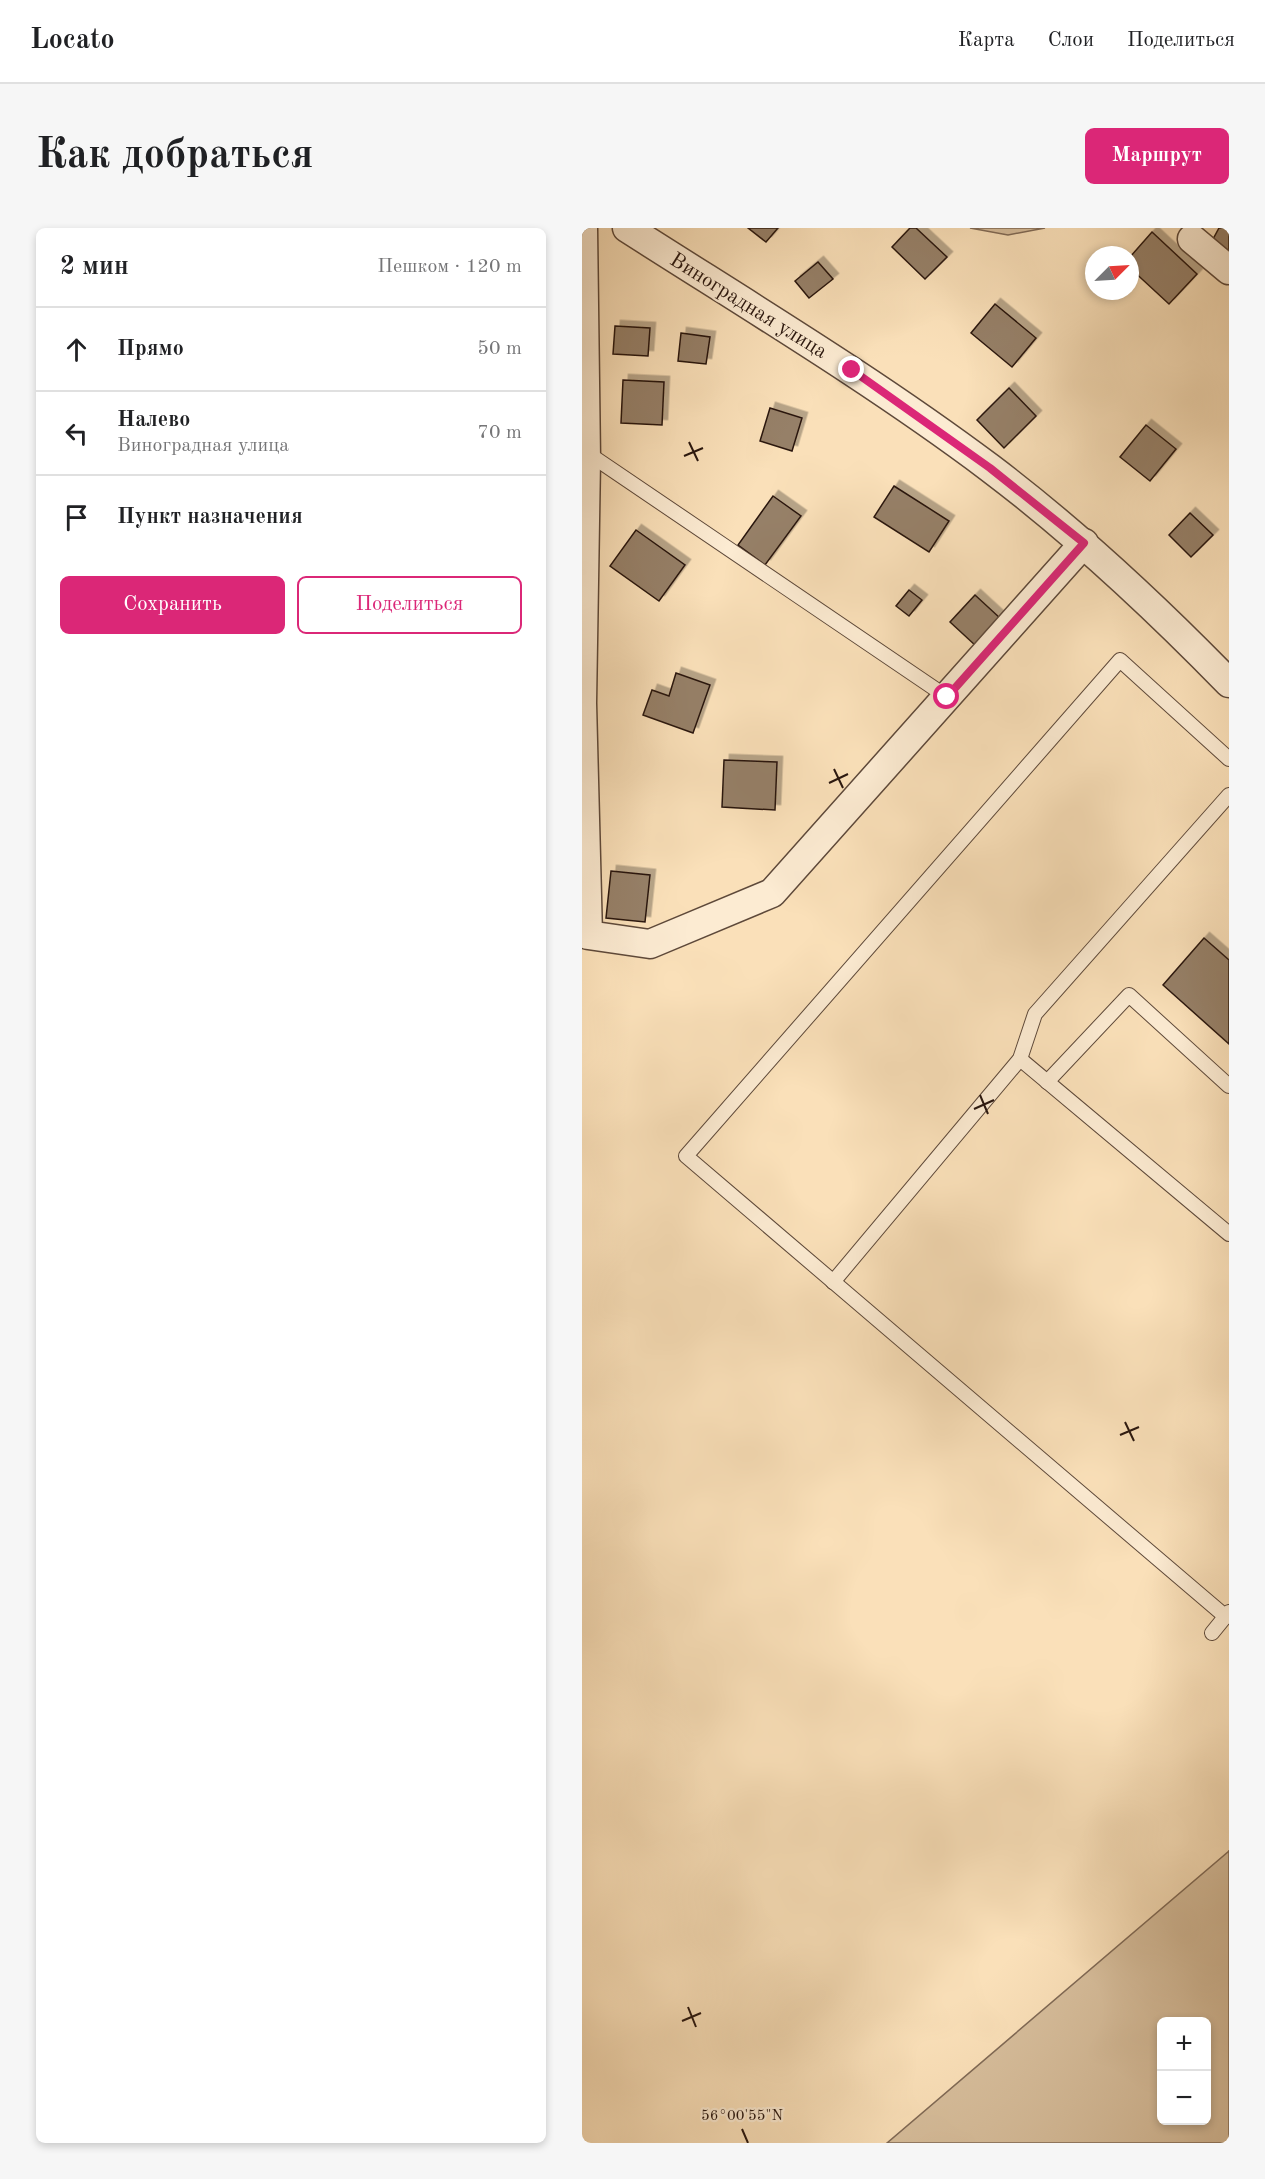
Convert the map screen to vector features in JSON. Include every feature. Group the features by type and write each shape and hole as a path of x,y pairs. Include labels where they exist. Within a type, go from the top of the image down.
{"street":[{"path":"583,228 586,451 582,703 588,935 650,944 772,893 1084,543"},
{"name":"Виноградная улица","path":"627,228 852,370 990,468 1084,543 1156,608 1229,683"},
{"path":"1192,239 1229,270"}],"lane":[{"path":"586,451 947,697"},
{"path":"1212,1633 1227,1614 686,1156 1120,660 1229,759"},
{"path":"833,1282 1020,1059 1035,1014 1229,795"},
{"path":"1047,1082 1129,996 1229,1086"},
{"path":"1020,1059 1229,1234"}],"shaded area":[{"path":"970,228 1045,228 1008,235"},
{"path":"1229,1851 1229,2143 887,2143"}],"building":[{"path":"748,228 778,228 766,242"},
{"path":"910,228 916,228 947,257 925,279 892,247"},
{"path":"1219,228 1229,228 1229,251 1212,241"},
{"path":"1152,232 1197,274 1169,304 1139,276 1139,247"},
{"path":"818,262 833,279 809,298 795,281"},
{"path":"995,304 1036,338 1012,367 971,333"},
{"path":"615,326 650,328 648,356 613,354"},
{"path":"681,333 710,337 706,364 678,361"},
{"path":"623,380 664,382 662,425 621,423"},
{"path":"1009,388 1036,416 1004,448 977,420"},
{"path":"770,408 802,418 792,451 760,441"},
{"path":"1146,425 1176,449 1150,481 1120,457"},
{"path":"894,486 949,521 929,552 874,517"},
{"path":"773,496 801,516 765,565 738,545"},
{"path":"1190,513 1213,535 1191,557 1169,535"},
{"path":"636,530 685,565 659,601 610,566"},
{"path":"909,590 922,600 909,616 896,606"},
{"path":"975,595 1001,619 976,646 950,622"},
{"path":"676,673 710,685 693,733 643,715 652,690 669,696"},
{"path":"724,760 777,762 775,810 722,807"},
{"path":"611,871 650,875 645,922 606,918"},
{"path":"1204,938 1229,960 1229,1044 1163,985"}],"route":[{"path":"852,370 990,468 1084,543 947,697"}]}
